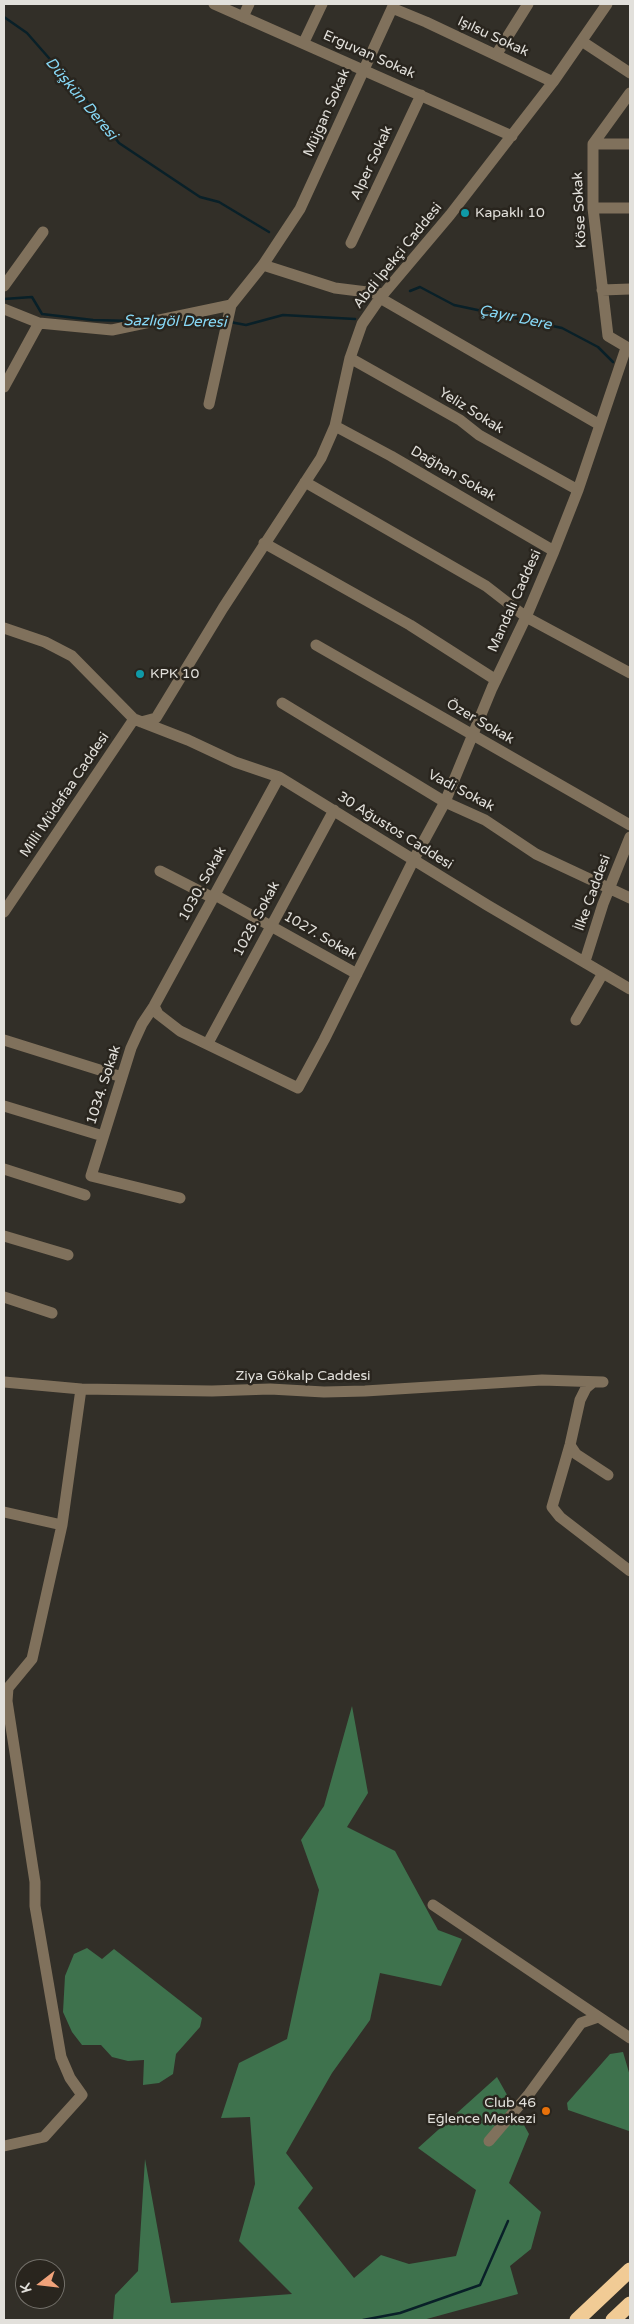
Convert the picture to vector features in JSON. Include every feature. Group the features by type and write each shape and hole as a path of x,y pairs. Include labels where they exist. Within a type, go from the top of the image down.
{"highway":[{"path":"577,2320 630,2270"},
{"path":"613,2320 630,2304"}],"street":[{"name":"Erguvan Sokak","path":"214,4 304,42 512,136"},
{"path":"243,17 249,4"},
{"path":"304,42 322,4"},
{"path":"496,55 528,4"},
{"name":"Abdi İpekçi Caddesi","path":"138,721 156,718 264,543 321,458 335,426 350,358 362,324 382,296 450,215 512,136 583,42 607,4"},
{"name":"Işılsu Sokak","path":"393,6 553,82"},
{"name":"Müjgan Sokak","path":"231,305 263,265 300,209 393,6"},
{"path":"583,42 630,73"},
{"path":"593,144 630,93"},
{"name":"Alper Sokak","path":"351,243 421,95"},
{"path":"593,144 630,144"},
{"name":"Köse Sokak","path":"593,144 593,208 608,336 628,348"},
{"path":"593,208 630,208"},
{"path":"4,286 42,232"},
{"path":"263,265 335,288 382,296 600,425"},
{"path":"602,290 630,289"},
{"path":"4,309 39,323 112,330 231,305 209,404"},
{"path":"4,387 39,323"},
{"name":"Mandalı Caddesi","path":"208,1043 298,1088 445,802 472,735 554,551 578,490 628,348"},
{"name":"Yeliz Sokak","path":"350,358 460,420 479,435 578,490"},
{"name":"Dağhan Sokak","path":"335,426 554,551"},
{"path":"305,482 486,586 526,617 630,673"},
{"path":"264,543 410,624 496,680"},
{"path":"4,628 46,642 72,656 138,721"},
{"name":"Özer Sokak","path":"316,645 630,825"},
{"name":"Vadi Sokak","path":"282,703 445,802 485,820 536,854 630,898"},
{"name":"30 Ağustos Caddesi","path":"138,721 188,740 235,762 279,777 487,905 630,989"},
{"name":"Milli Müdafaa Caddesi","path":"4,912 138,721"},
{"name":"1030. Sokak","path":"154,1006 279,777"},
{"name":"1028. Sokak","path":"208,1043 270,925 334,810"},
{"name":"İlke Caddesi","path":"585,961 609,888 630,837"},
{"name":"1027. Sokak","path":"160,871 270,925 357,974"},
{"path":"576,1020 603,973"},
{"path":"154,1006 158,1014 180,1030 208,1043"},
{"name":"1034. Sokak","path":"154,1006 142,1024 122,1077 91,1176 180,1198"},
{"path":"4,1040 122,1077"},
{"path":"4,1106 104,1136"},
{"path":"4,1169 85,1195"},
{"path":"4,1236 68,1254"},
{"path":"4,1297 52,1313"},
{"name":"Ziya Gökalp Caddesi","path":"4,1382 81,1389 365,1392 542,1380 598,1382 586,1388 580,1400 570,1445"},
{"path":"4,2146 44,2137 82,2095 70,2078 61,2057 35,1906 35,1882 6,1701 8,1688 32,1659 62,1524 81,1389"},
{"path":"570,1445 576,1454 608,1475"},
{"path":"570,1445 552,1507 560,1517 630,1571"},
{"path":"4,1512 62,1524"},
{"path":"433,1905 630,2038"},
{"path":"489,2141 529,2094 581,2023 598,2017"}],"green space":[{"path":"352,1706 368,1793 347,1827 395,1851 438,1930 462,1939 441,1986 380,1973 370,2020 332,2073 286,2153 313,2188 298,2208 354,2278 381,2255 409,2264 456,2256 476,2190 418,2148 497,2077 529,2134 509,2183 541,2212 531,2249 510,2266 518,2294 423,2320 113,2320 115,2295 138,2271 145,2159 171,2303 292,2294 239,2241 255,2184 250,2117 221,2118 239,2063 287,2039 319,1890 301,1840 324,1806"},
{"path":"87,1948 102,1959 114,1949 202,2018 200,2027 176,2054 173,2074 159,2083 143,2085 144,2060 128,2061 112,2057 101,2045 82,2045 72,2032 63,2012 65,1976 74,1954"},
{"path":"623,2052 630,2076 629,2131 568,2110 567,2103 610,2054"}],"waterway":[{"name":"Düşkün Deresi","path":"4,17 27,33 91,106 119,143 200,197 219,202 269,232"},
{"name":"Çayır Dere","path":"410,291 420,287 454,305 562,328 598,347 613,362"},
{"name":"Sazlıgöl Deresi","path":"4,299 32,297 42,314 93,320 132,321"},
{"name":"Sazlıgöl Deresi","path":"230,322 246,325 283,315 355,319"},
{"name":"Sazlıgöl Deresi","path":"177,321 224,322"},
{"path":"363,2320 400,2313 480,2285 508,2221"}],"place":[{"name":"Kapaklı 10","path":"465,213"},
{"name":"KPK 10","path":"140,674"},
{"name":"Club 46 Eğlence Merkezi","path":"546,2111"}]}
